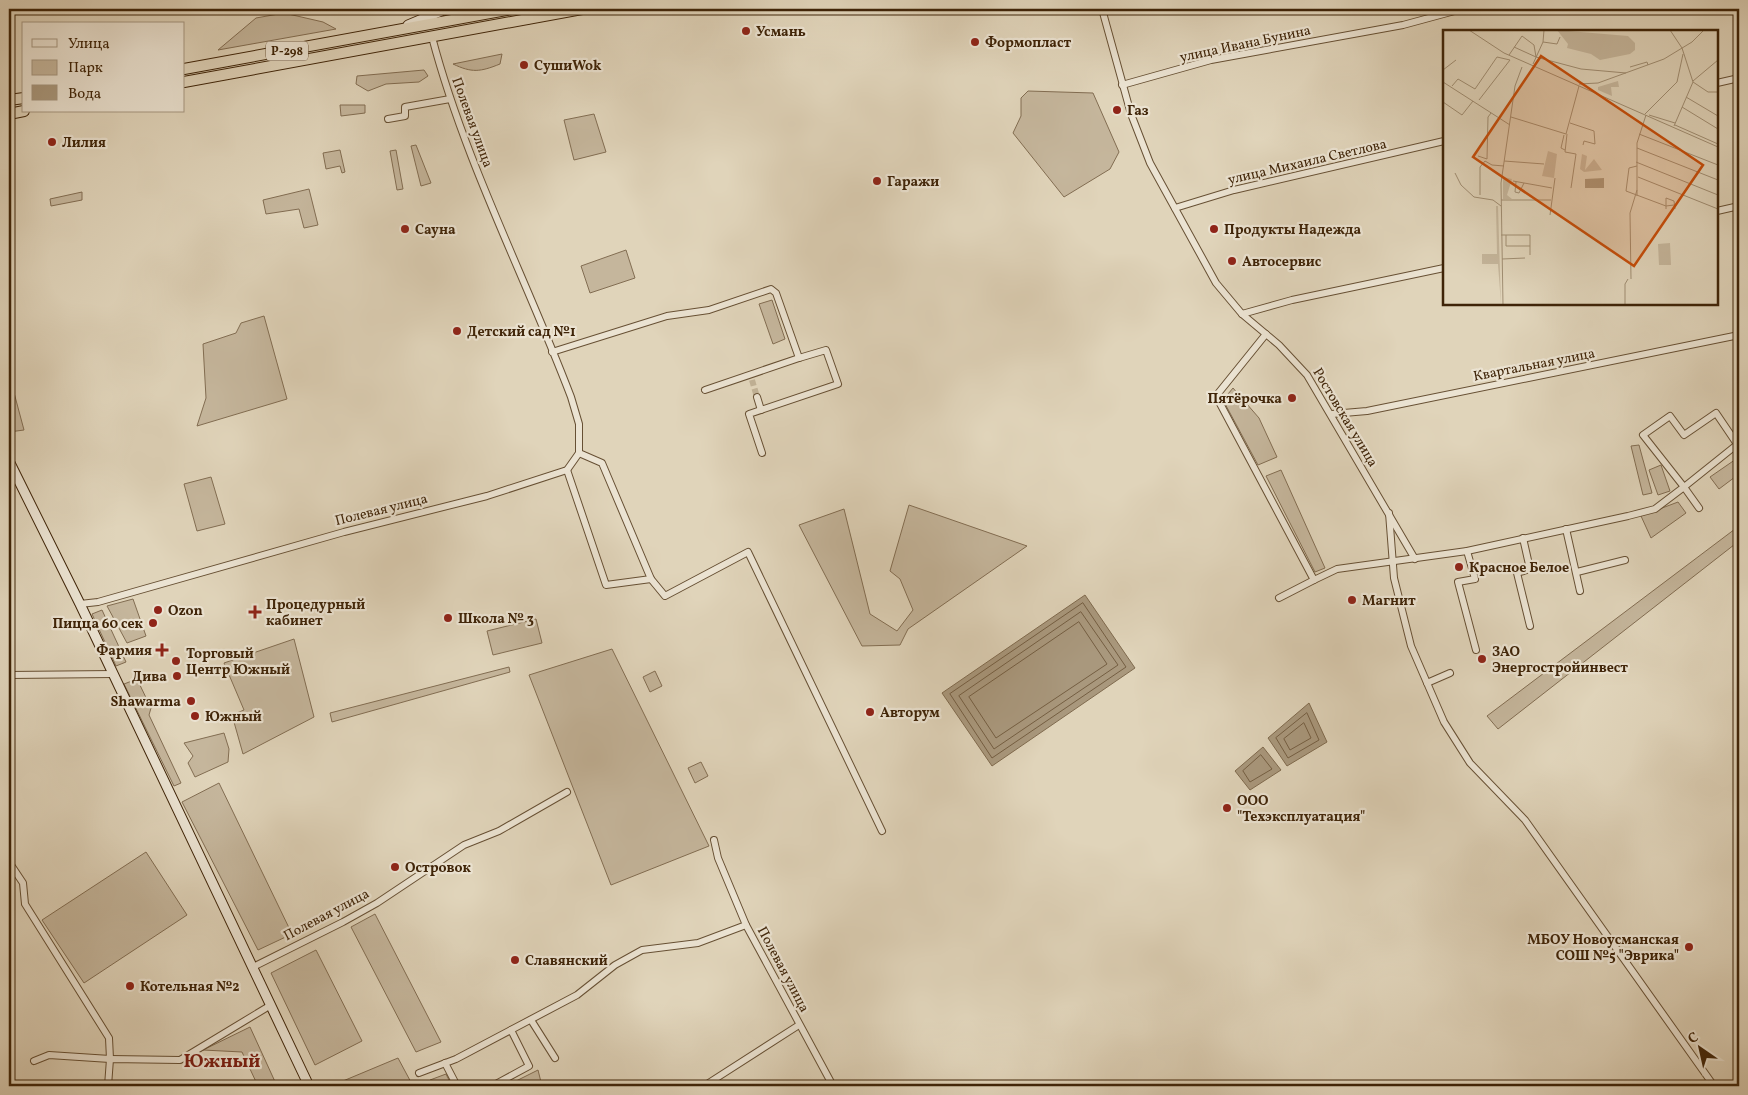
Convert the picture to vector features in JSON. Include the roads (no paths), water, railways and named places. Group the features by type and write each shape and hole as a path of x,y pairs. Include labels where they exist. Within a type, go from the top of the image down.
{"highway":[{"name":"Р-298","path":"185,69 512,9"},
{"name":"Р-298","path":"185,82 582,9"},
{"path":"9,100 22,98"},
{"path":"9,114 22,111"}],"main road":[{"path":"391,32 446,9"},
{"path":"528,19 536,9"},
{"path":"9,461 80,604 309,1086"}],"street":[{"name":"Ростовская улица","path":"1102,9 1122,85 1150,163 1216,283 1242,314 1266,334 1307,375 1332,414 1389,513 1394,578 1411,646 1444,722 1470,763 1525,820 1714,1086"},
{"name":"улица Ивана Бунина","path":"1122,85 1211,60 1403,25 1462,9"},
{"name":"Полевая улица","path":"432,37 450,99 489,203 552,352 579,424 579,453"},
{"path":"1718,83 1739,78"},
{"path":"388,120 405,116 405,107 450,99"},
{"name":"улица Михаила Светлова","path":"1176,208 1234,190 1443,141"},
{"path":"1718,211 1739,206"},
{"path":"1242,314 1292,300 1443,268"},
{"path":"552,352 667,316 709,310 771,289 776,293 799,358"},
{"path":"1266,334 1216,396 1314,580"},
{"name":"Квартальная улица","path":"1332,414 1367,411 1739,335"},
{"path":"705,390 751,377 799,358 826,350 838,384 748,414 762,452"},
{"path":"758,397 762,410"},
{"path":"1279,598 1337,569 1467,551 1655,509 1684,487 1738,444 1716,412 1684,435 1670,416 1643,435 1684,487 1699,508"},
{"path":"652,579 606,585 567,470 579,453 602,463 652,579 665,596 748,552 882,831"},
{"name":"Полевая улица","path":"80,604 98,602 344,532 488,496 567,470"},
{"path":"1389,513 1415,559"},
{"path":"1566,530 1580,591"},
{"path":"1523,538 1530,568 1517,573 1530,626"},
{"path":"1467,551 1475,579 1458,582 1476,650"},
{"path":"1577,572 1625,560"},
{"path":"1427,683 1450,673"},
{"path":"9,675 113,674"},
{"name":"Полевая улица","path":"253,967 351,917 464,845 499,831 567,792"},
{"name":"Полевая улица","path":"714,840 718,858 746,925 833,1086"},
{"path":"9,862 23,883 25,904 109,1038 108,1086"},
{"path":"419,1073 445,1063 577,995 615,965 642,950 698,943 746,925"},
{"path":"34,1061 49,1055 110,1059 180,1060 271,1006"},
{"path":"531,1020 555,1058"},
{"name":"Полевая улица","path":"704,1086 799,1025"},
{"path":"498,1086 496,1084 529,1066 511,1030"},
{"path":"445,1063 457,1086"}],"water":[{"path":"1085,595 1135,668 992,766 942,693"},
{"path":"1309,703 1327,742 1287,766 1268,738"},
{"path":"1263,747 1281,770 1250,790 1235,771"}],"tunnel":[{"path":"752,380 757,397"}],"place":[{"name":"Усмань","path":"746,31"},
{"name":"Формопласт","path":"975,42"},
{"name":"CушиWok","path":"524,65"},
{"name":"Газ","path":"1117,110"},
{"name":"Лилия","path":"52,142"},
{"name":"Гаражи","path":"877,181"},
{"name":"Сауна","path":"405,229"},
{"name":"Продукты Надежда","path":"1214,229"},
{"name":"Автосервис","path":"1232,261"},
{"name":"Детский сад №1","path":"457,331"},
{"name":"Пятёрочка","path":"1292,398"},
{"name":"Красное Белое","path":"1459,567"},
{"name":"Магнит","path":"1352,600"},
{"name":"Ozon","path":"158,610"},
{"name":"Процедурный кабинет","path":"255,612"},
{"name":"Школа № 3","path":"448,618"},
{"name":"Пицца 60 сек","path":"153,623"},
{"name":"Фармия","path":"162,650"},
{"name":"ЗАО Энергостройинвест","path":"1482,659"},
{"name":"Торговый Центр Южный","path":"176,661"},
{"name":"Дива","path":"177,676"},
{"name":"Shawarma","path":"191,701"},
{"name":"Авторум","path":"870,712"},
{"name":"Южный","path":"195,716"},
{"name":"ООО \"Техэксплуатация\"","path":"1227,808"},
{"name":"Островок","path":"395,867"},
{"name":"МБОУ Новоусманская СОШ №5 \"Эврика\"","path":"1689,947"},
{"name":"Славянский","path":"515,960"},
{"name":"Котельная №2","path":"130,986"}],"district":[{"name":"Южный","path":"222,1060"}]}
